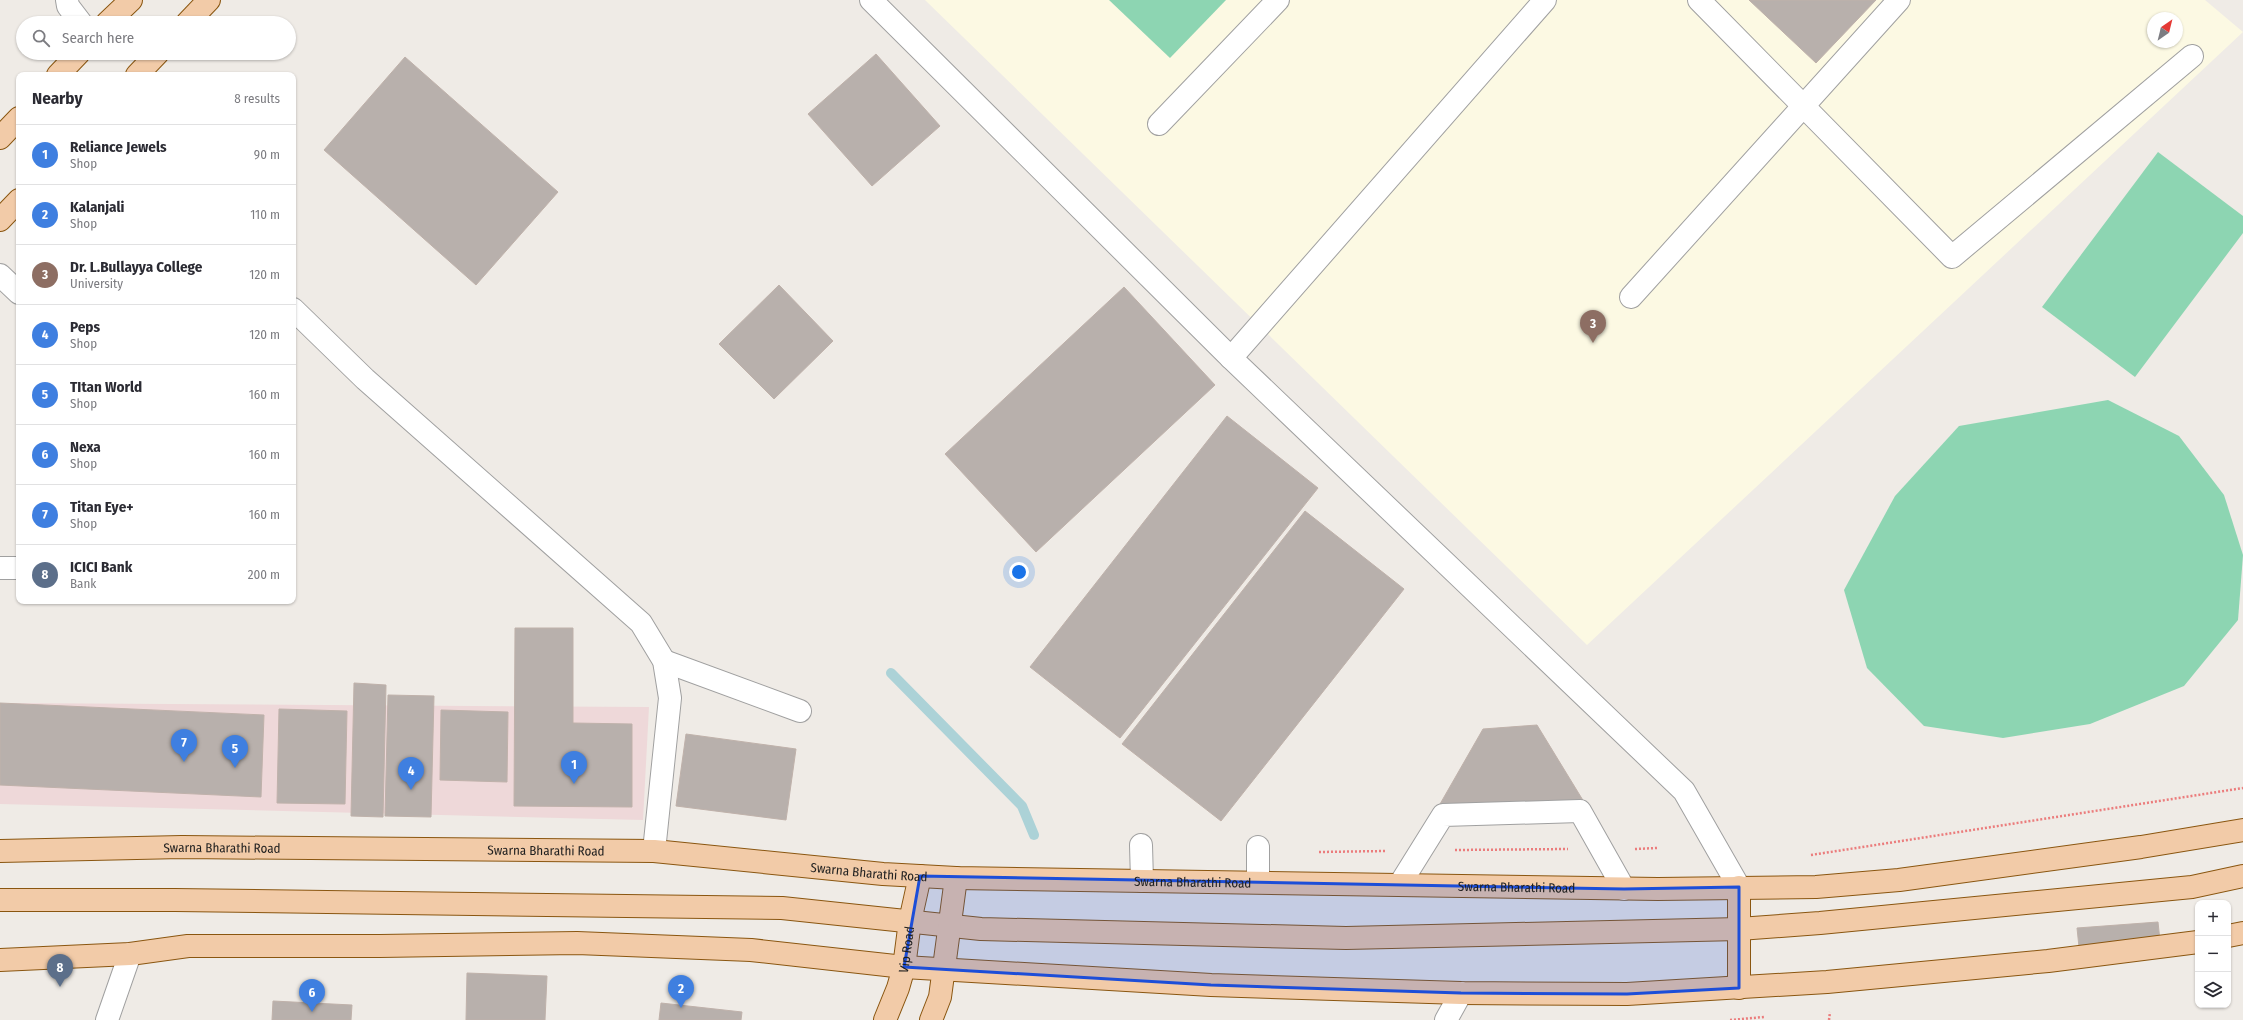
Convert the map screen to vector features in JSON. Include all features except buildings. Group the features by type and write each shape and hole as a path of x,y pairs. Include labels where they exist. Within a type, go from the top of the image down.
{"main road":[{"path":"115,16 131,0"},
{"path":"194,16 209,0"},
{"path":"61,72 72,60"},
{"path":"140,72 151,60"},
{"path":"0,138 16,121"},
{"path":"0,220 16,203"},
{"name":"Swarna Bharathi Road","path":"0,851 182,847 654,851 920,876 956,878 1624,888 1816,887 1900,880 2141,847 2243,830"},
{"name":"Vip Road","path":"885,1020 898,988 904,968 910,921 920,876"},
{"path":"0,900 175,900 782,908 981,929 1346,938 1739,929 1828,922 2192,887 2243,876"},
{"path":"931,1020 940,997 956,878"},
{"path":"1739,887 1739,988"},
{"path":"2231,935 2243,932"},
{"path":"0,960 130,954 188,946 380,946 577,943 751,950 904,968 1211,985 1460,992 1627,994 1827,982 2048,961 2195,942"}],"street":[{"path":"67,0 68,6 76,16"},
{"path":"871,0 1231,358 1684,791 1739,887"},
{"path":"1159,124 1278,0"},
{"path":"1231,358 1545,0"},
{"path":"1699,0 1952,257 2192,56"},
{"path":"1631,297 1899,0"},
{"path":"0,275 16,290"},
{"path":"296,312 365,379 642,623 664,661 670,698 654,851"},
{"path":"0,568 16,568"},
{"path":"664,661 800,712"},
{"path":"1400,884 1443,815 1580,811 1624,888"},
{"path":"1141,845 1142,881"},
{"path":"1258,847 1258,882"},
{"path":"107,1020 130,954"},
{"path":"1446,1020 1460,992"}],"path":[{"path":"1811,856 2243,788"},
{"path":"1829,1020 1831,1008"}],"highlighted area":[{"path":"920,876 1624,889 1739,887 1739,988 1627,994 1461,993 1211,985 904,967"}],"shaded area":[{"path":"925,0 2205,0 2243,32 1587,645"},
{"path":"0,703 649,707 643,820 0,804"}],"green space":[{"path":"1109,0 1226,0 1170,58"},
{"path":"2158,152 2243,216 2243,233 2135,377 2042,307"},
{"path":"2108,400 2179,436 2224,495 2243,555 2238,620 2184,686 2090,724 2003,738 1924,726 1867,668 1844,590 1895,496 1959,426"}],"waterway":[{"path":"891,673 1022,806 1034,835"}],"place":[{"name":"Dr. L.Bullayya College","path":"1593,343"},
{"name":"Titan Eye+","path":"184,762"},
{"name":"TItan World","path":"235,768"},
{"name":"Reliance Jewels","path":"574,784"},
{"name":"Peps","path":"411,790"},
{"name":"ICICI Bank","path":"60,987"},
{"name":"Kalanjali","path":"681,1008"},
{"name":"Nexa","path":"312,1012"}]}
